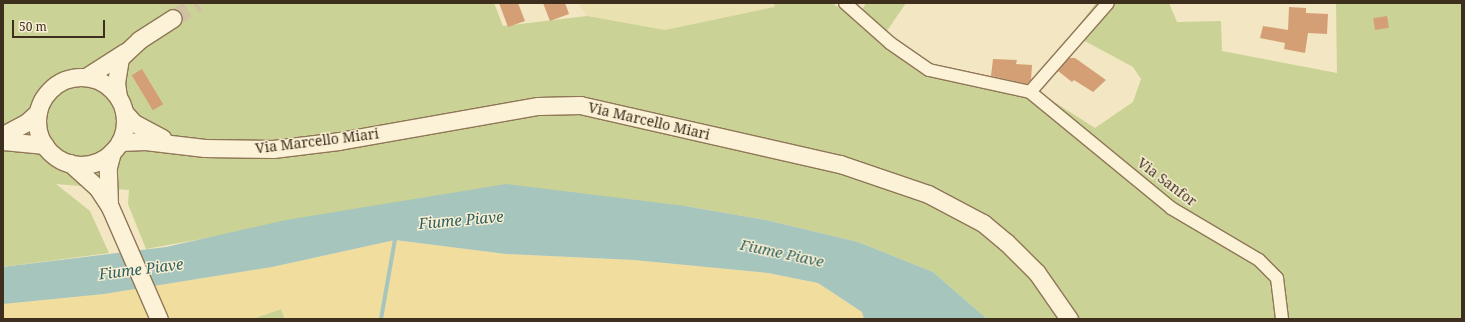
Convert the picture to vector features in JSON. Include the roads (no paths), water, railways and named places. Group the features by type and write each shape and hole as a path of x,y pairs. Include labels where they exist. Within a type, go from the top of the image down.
{"street":[{"name":"Via Sanfor","path":"845,3 890,43 929,70 1030,92 1171,208 1259,260 1277,278 1282,319"},
{"path":"1030,92 1108,3"},
{"path":"159,319 110,207 97,187 70,163 56,156 45,145 38,129 38,112 44,97 55,85 70,79 86,77 130,49 172,18"},
{"path":"110,207 107,182 116,147 124,127 117,67 120,58 130,49"},
{"name":"Via Marcello Miari","path":"86,77 101,82 134,123 146,132 173,143"},
{"name":"Via Marcello Miari","path":"116,147 173,143 205,148 273,149 339,141 523,108 580,105 840,164 928,194 984,223 1006,242 1037,273 1070,319"},
{"path":"3,135 27,122 38,112"},
{"path":"3,141 45,145"},
{"path":"70,163 85,164 99,161 116,147"}],"water":[{"name":"Fiume Piave","path":"506,184 685,206 766,220 858,242 933,272 987,319 864,319 862,312 818,283 768,273 634,260 506,254 395,240 272,267 104,294 3,304 3,267 166,247 286,220"}],"waterway":[{"path":"381,319 395,240 392,237"}],"tunnel":[{"path":"173,18 198,3"}]}
